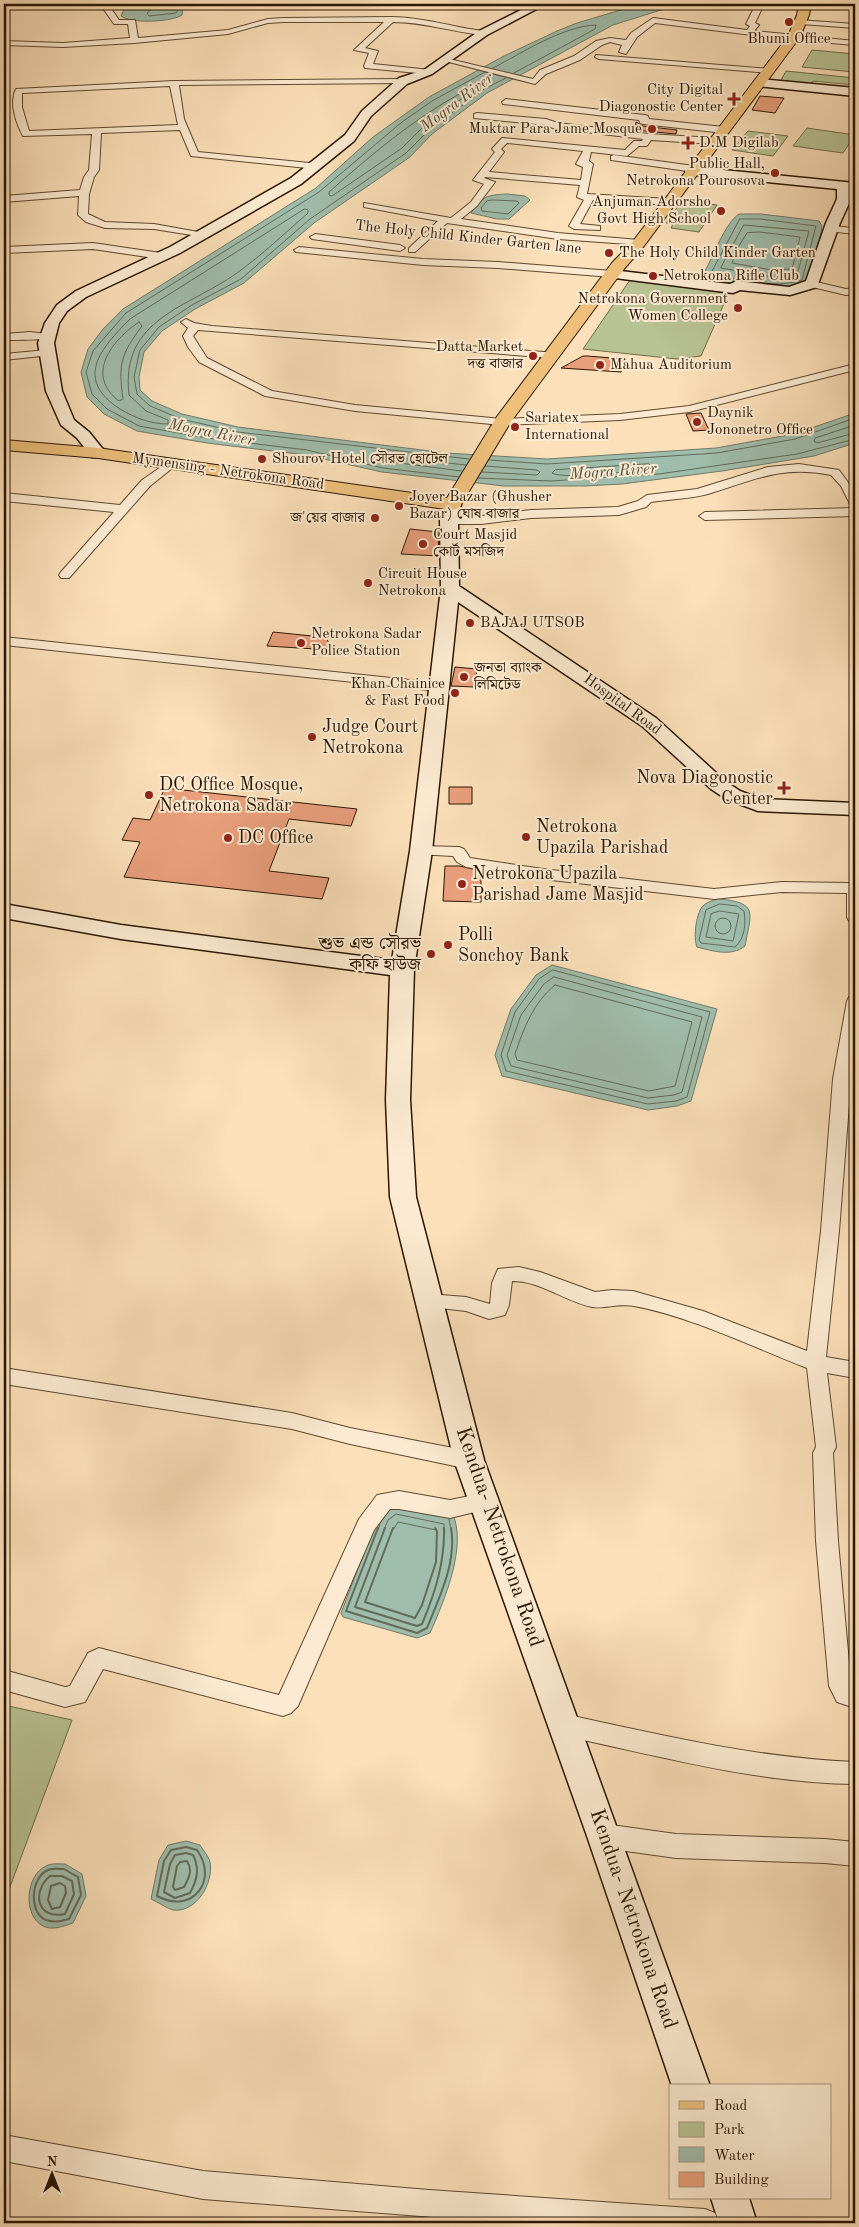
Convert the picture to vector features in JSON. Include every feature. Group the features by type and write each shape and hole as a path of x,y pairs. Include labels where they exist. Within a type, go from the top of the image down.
{"main road":[{"path":"450,512 500,425 554,355 615,270 670,202 770,71 794,37 803,13"},
{"name":"Mymensing - Netrokona Road","path":"6,447 98,453 450,512"}],"street":[{"path":"4,4 21,4"},
{"path":"104,4 118,22 132,22 134,41"},
{"path":"481,4 536,6"},
{"path":"750,32 755,25 750,24 760,4"},
{"path":"98,453 83,435 67,422 54,391 47,354 48,337 52,323 62,308 81,294 201,235 288,186 318,166 350,138 366,114 403,81 428,72 483,32 536,6"},
{"path":"803,13 818,20 855,26"},
{"path":"392,19 358,50 374,51 368,66 428,72"},
{"path":"4,43 63,45 134,41 228,32 268,21 283,20 392,19 440,24 450,29 483,32"},
{"path":"620,58 624,53 623,49 627,43 653,20 855,43"},
{"path":"818,20 855,20"},
{"path":"445,60 535,82 543,72 577,58 599,43 610,40 627,43"},
{"path":"599,56 770,71"},
{"path":"183,127 26,134 18,108 17,95 19,91 174,83 403,81"},
{"path":"174,83 183,127 190,149 194,154 199,156 318,166"},
{"path":"760,83 855,92"},
{"path":"506,102 646,118 643,121 724,130"},
{"path":"477,116 546,122 554,123 553,125 650,137 714,142"},
{"path":"506,130 632,147"},
{"path":"97,131 94,170 89,177 84,194 83,215 93,222 113,226 148,226 201,235"},
{"path":"586,152 627,153 637,142 644,144 650,137"},
{"path":"412,250 449,220 474,204 490,182 478,180 500,152 496,149 505,140 693,170 849,186"},
{"path":"586,152 581,164 588,164 582,197 670,202"},
{"path":"482,174 585,183"},
{"path":"812,284 831,229 844,199 844,189 849,186"},
{"path":"4,199 84,194"},
{"path":"590,197 574,226 604,229"},
{"path":"367,205 528,233 642,236"},
{"path":"831,229 855,231"},
{"name":"The Holy Child Kinder Garten lane","path":"316,237 428,251"},
{"path":"4,250 93,246 160,256"},
{"path":"299,250 423,262 498,265 566,271 615,270 733,288 737,285 790,291 812,284 846,292 855,291"},
{"name":"The Holy Child Kinder Garten lane","path":"454,253 615,270"},
{"path":"554,355 309,338 190,324 188,336 193,347 204,360 269,394 356,408 500,425 620,418 690,409 855,367"},
{"path":"4,336 30,335 48,337"},
{"path":"4,357 47,354"},
{"path":"65,575 121,509 146,483 170,464"},
{"path":"450,512 481,520 531,514 619,511 642,504 647,499 703,491 752,474 777,468 816,469 839,474 852,472"},
{"path":"839,474 855,503"},
{"path":"4,497 121,509"},
{"name":"Kendua- Netrokona Road","path":"450,512 450,588 420,851 402,969 398,1100 403,1196 469,1460 604,1836 690,2084"},
{"path":"705,516 855,512"},
{"name":"Hospital Road","path":"450,588 649,722 718,785 733,795 758,805 855,809"},
{"path":"4,641 439,687"},
{"path":"420,851 459,852 462,860 466,862 543,874 714,894 782,887 855,887 855,917"},
{"path":"4,911 121,932 402,969"},
{"path":"855,1002 849,1080 816,1363 826,1447 822,1453 827,1541 840,1686 843,1694 855,1698"},
{"path":"429,1302 470,1305 485,1312 492,1312 498,1310 501,1301 502,1281 505,1274 519,1274 540,1279 594,1300 633,1298 696,1316 816,1363 855,1370"},
{"path":"4,1376 292,1421 350,1436 469,1460"},
{"path":"4,1680 65,1697 73,1696 77,1695 98,1658 283,1706 290,1699 366,1525 384,1501 399,1500 450,1509 484,1502"},
{"path":"564,1725 726,1759 804,1771 855,1773"},
{"path":"604,1836 676,1846 824,1851 855,1854"},
{"path":"4,2148 203,2185 429,2204 705,2223"},
{"path":"731,2200 738,2223"}],"green space":[{"path":"812,50 855,54 854,72 802,67"},
{"path":"786,71 855,78 855,85 813,81 811,85 780,82"},
{"path":"807,128 855,135 843,153 793,146"},
{"path":"748,131 788,136 773,156 732,150"},
{"path":"691,202 717,205 699,232 671,228 673,224 666,223 679,205 688,206"},
{"path":"632,277 730,290 701,356 677,359 583,349"},
{"path":"4,1705 72,1720 4,1903"}],"water":[{"name":"Mogra River","path":"641,4 680,4 613,25 487,93 432,134 410,157 314,223 244,283 195,309 162,331 144,352 139,377 140,390 152,401 182,414 238,427 446,453 547,459 716,448 794,434 855,413 855,443 814,456 722,471 622,484 504,486 382,472 306,455 207,443 137,431 104,414 87,397 81,372 88,349 103,329 123,309 316,188 373,137 429,97 504,56 557,31"},
{"path":"176,5 183,7 182,15 170,19 142,21 126,19 121,16 124,9"},
{"path":"494,195 525,196 530,200 509,219 497,219 471,213 482,200"},
{"path":"739,214 761,214 819,221 822,226 821,233 806,282 796,288 763,289 738,285 706,276 705,271 720,241 729,225"},
{"path":"720,899 741,903 747,907 749,912 750,918 745,946 734,951 722,952 697,947 695,937 696,925 701,908 714,900"},
{"path":"552,965 717,1009 691,1101 677,1106 648,1110 502,1076 495,1055 511,1009 536,975"},
{"path":"386,1505 452,1512 456,1526 456,1557 442,1605 430,1633 417,1638 343,1617 341,1613 379,1514"},
{"path":"186,1841 200,1845 210,1862 211,1870 202,1895 189,1907 182,1910 173,1910 151,1899 159,1860 168,1845"},
{"path":"65,1864 82,1874 86,1896 73,1923 50,1928 43,1926 36,1921 29,1905 31,1886 39,1871 46,1866"}],"building":[{"path":"760,96 784,98 775,113 752,110"},
{"path":"636,122 643,126 677,130 676,134 635,130"},
{"name":"Mahua Auditorium","path":"583,356 625,359 621,372 561,368"},
{"name":"Daynik Jononetro Office","path":"701,413 709,430 693,431 686,414"},
{"name":"Court Masjid কোর্ট মসজিদ","path":"410,529 438,532 439,556 401,554"},
{"name":"Netrokona Sadar Police Station","path":"273,632 312,636 325,633 331,650 267,646"},
{"name":"জনতা ব্যাংক লিমিটেড","path":"455,667 477,669 474,687 451,686"},
{"path":"449,787 472,787 472,804 449,804"},
{"path":"165,788 357,809 351,826 289,819 269,871 329,878 322,899 124,877 140,842 122,840 133,818 150,820"},
{"name":"Netrokona Upazila Parishad Jame Masjid","path":"445,866 460,866 481,871 481,902 443,901"}],"place":[{"name":"Bhumi Office","path":"789,22"},
{"name":"City Digital Diagonostic Center","path":"734,99"},
{"name":"Muktar Para Jame Mosque","path":"652,129"},
{"name":"D.M Digilab","path":"688,143"},
{"name":"Public Hall, Netrokona Pourosova","path":"775,173"},
{"name":"Anjuman Adorsho Govt High School","path":"721,211"},
{"name":"The Holy Child Kinder Garten","path":"609,253"},
{"name":"Netrokona Rifle Club","path":"653,276"},
{"name":"Netrokona Government Women College","path":"738,308"},
{"name":"Datta Market দত্ত বাজার","path":"533,356"},
{"name":"Mahua Auditorium","path":"600,365"},
{"name":"Daynik Jononetro Office","path":"697,422"},
{"name":"Sariatex International","path":"515,427"},
{"name":"Shourov Hotel সৌরভ হোটেল","path":"262,459"},
{"name":"Joyer Bazar (Ghusher Bazar) ঘোষ বাজার","path":"399,506"},
{"name":"জ'‌য়‌ের বাজার","path":"375,518"},
{"name":"Court Masjid কোর্ট মসজিদ","path":"423,544"},
{"name":"Circuit House Netrokona","path":"368,583"},
{"name":"BAJAJ UTSOB","path":"470,623"},
{"name":"Netrokona Sadar Police Station","path":"301,643"},
{"name":"জনতা ব্যাংক লিমিটেড","path":"464,677"},
{"name":"Khan Chainice & Fast Food","path":"455,693"},
{"name":"Judge Court Netrokona","path":"312,737"},
{"name":"Nova Diagonostic Center","path":"784,788"},
{"name":"DC Office Mosque, Netrokona Sadar","path":"149,795"},
{"name":"Netrokona Upazila Parishad","path":"526,837"},
{"name":"DC Office","path":"228,838"},
{"name":"Netrokona Upazila Parishad Jame Masjid","path":"462,884"},
{"name":"Polli Sonchoy Bank","path":"448,945"},
{"name":"শুভ এন্ড স‌ৌরভ ক‌ফ‌ি হাউজ","path":"431,954"}]}
